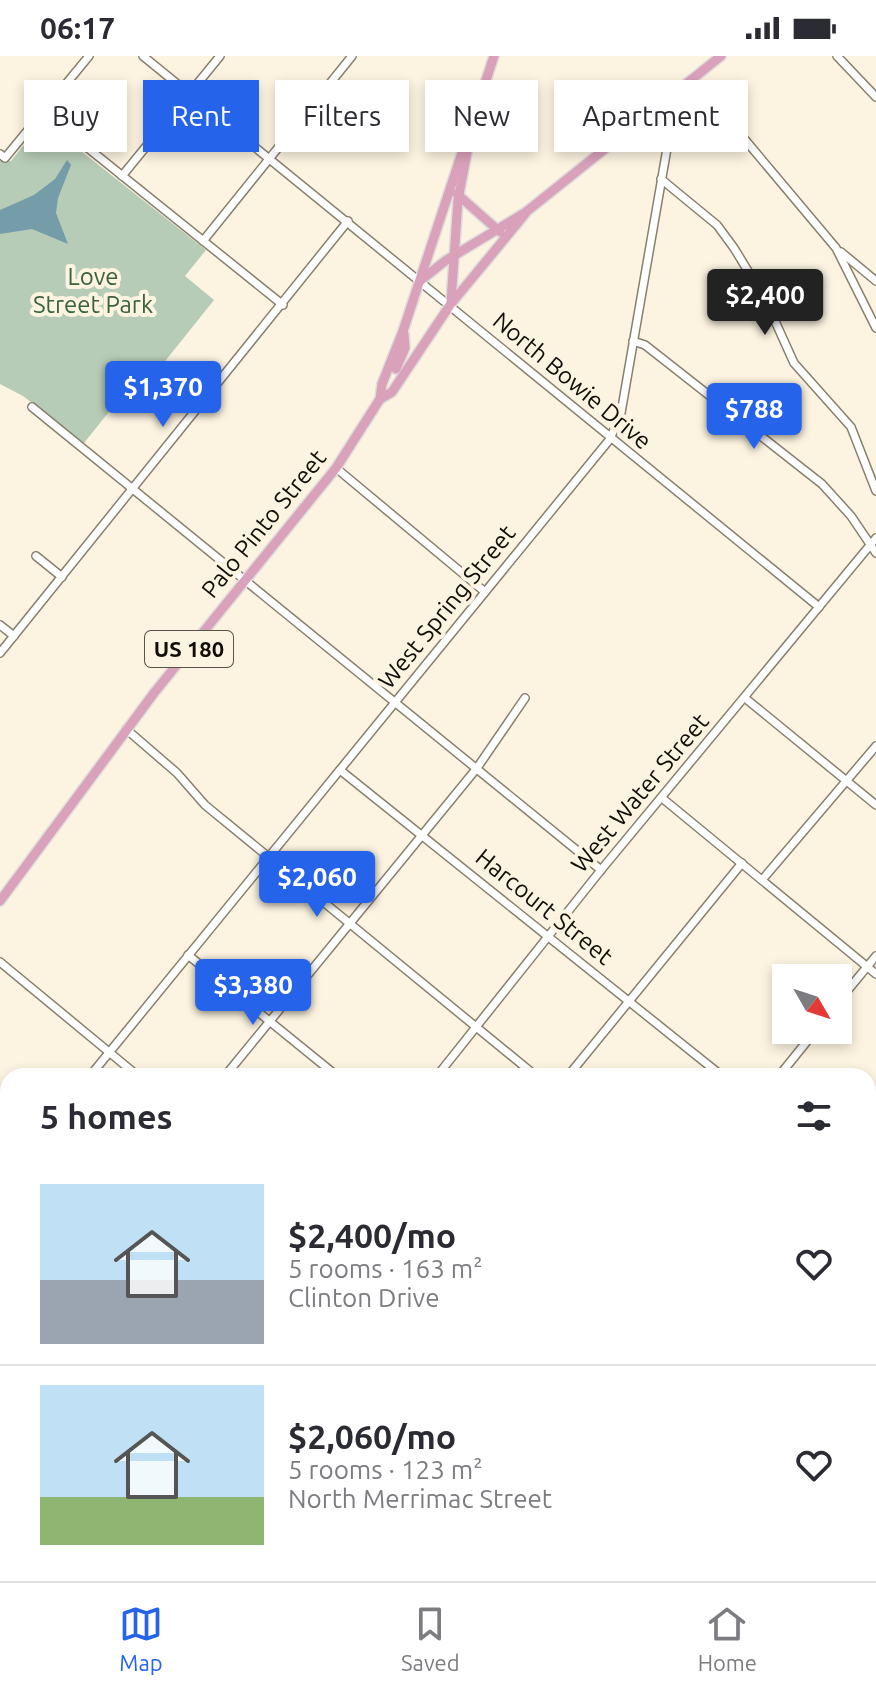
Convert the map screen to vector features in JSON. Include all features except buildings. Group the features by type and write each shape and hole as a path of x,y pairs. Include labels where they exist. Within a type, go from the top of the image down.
{"main road":[{"path":"487,80 494,56"},
{"path":"689,80 721,56"},
{"name":"Palo Pinto Street","path":"0,901 126,729 336,468 380,399 392,392 403,331 463,152"},
{"path":"450,305 459,195 467,152"},
{"path":"420,281 453,256 502,234 600,152"},
{"path":"449,186 502,234"},
{"name":"Palo Pinto Street","path":"397,369 450,305 502,234"}],"street":[{"path":"69,80 89,56"},
{"name":"North Bowie Drive","path":"143,56 173,80"},
{"path":"201,80 220,56"},
{"path":"203,241 352,56"},
{"path":"837,56 876,97"},
{"path":"3,156 24,133"},
{"path":"748,143 836,248 876,281"},
{"name":"North Bowie Drive","path":"259,148 610,439 819,607"},
{"path":"122,176 143,150"},
{"path":"92,152 283,305"},
{"name":"West Spring Street","path":"97,1068 610,439 621,413 666,152"},
{"path":"661,179 717,225 734,248 765,299 794,363 851,427 876,491"},
{"path":"0,653 348,221"},
{"path":"836,248 876,328"},
{"path":"633,341 645,345 822,484 873,541 876,553"},
{"path":"32,407 601,870"},
{"path":"336,468 485,592"},
{"name":"West Water Street","path":"443,1068 601,870 873,541"},
{"path":"36,556 62,577"},
{"path":"0,625 14,636"},
{"path":"232,1068 477,768 525,698"},
{"path":"745,698 876,805"},
{"path":"126,729 186,781 205,805 526,1068"},
{"path":"762,880 876,746"},
{"name":"Harcourt Street","path":"340,770 712,1068"},
{"path":"662,798 876,974"},
{"path":"575,1068 742,863"},
{"path":"188,955 327,1068"},
{"path":"852,986 876,956"},
{"path":"0,962 128,1068"},
{"path":"786,1068 805,1044"}],"green space":[{"name":"Love Street Park","path":"24,145 24,152 82,152 206,250 185,276 214,300 150,380 140,373 84,443 23,396 0,384 0,161 11,161"}],"water":[{"path":"67,160 71,165 58,198 56,213 68,244 32,229 0,234 0,210 34,195 55,179"}]}
